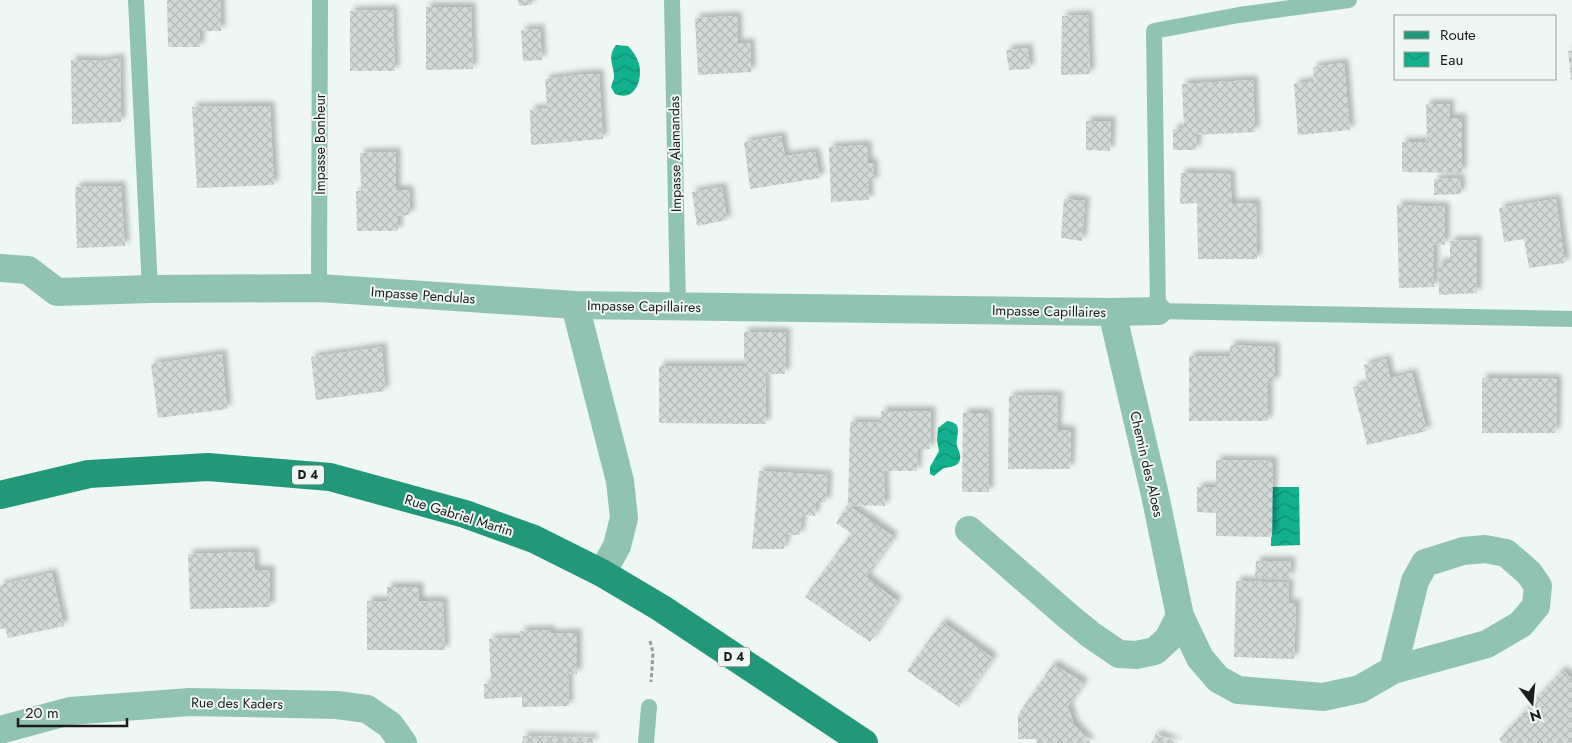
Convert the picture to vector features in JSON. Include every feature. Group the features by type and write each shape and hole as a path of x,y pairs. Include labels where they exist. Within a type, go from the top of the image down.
{"main road":[{"name":"Rue Gabriel Martin","path":"0,495 89,474 208,466 330,478 465,514 534,539 602,573 661,608 864,743"}],"street":[{"name":"Impasse Pendulas","path":"0,268 28,270 57,292 150,289 320,288 575,305"},
{"name":"Impasse Capillaires","path":"575,305 678,308 1158,311"},
{"path":"575,305 620,481 624,518 617,546 602,573"},
{"name":"Chemin des Aloes","path":"1112,312 1180,616 1200,658 1218,679 1238,690 1323,697 1360,689 1393,670 1487,644 1520,624 1536,606 1538,586 1529,573 1506,553 1485,549 1464,551 1425,563 1415,581 1393,670"},
{"path":"969,530 1069,618 1119,654 1136,655 1155,652 1168,639 1180,616"},
{"name":"Rue des Kaders","path":"0,730 70,712 181,703 337,705 367,709 390,725 403,743"}],"lane":[{"path":"136,0 150,289"},
{"name":"Impasse Bonheur","path":"320,0 320,288"},
{"name":"Impasse Alamandas","path":"672,0 678,308"},
{"path":"1349,0 1239,15 1154,31 1158,311 1572,319"},
{"path":"646,743 649,707"}],"path":[{"path":"649,707 654,653 647,631 661,608"}],"water":[{"path":"616,45 628,46 635,54 639,64 640,77 638,83 636,88 628,95 615,94 611,87 614,74 611,58"},
{"path":"947,421 953,422 958,427 957,446 960,460 956,465 944,468 934,476 930,474 930,467 939,451 937,440 938,428"},
{"path":"1272,487 1299,487 1300,545 1271,546"}],"building":[{"path":"167,0 220,0 221,31 200,31 200,47 168,47"},
{"path":"518,0 532,0 532,5 519,6"},
{"path":"426,7 471,7 473,69 426,70"},
{"path":"393,10 395,71 350,71 350,11"},
{"path":"1088,15 1090,74 1061,75 1062,16"},
{"path":"737,16 738,44 750,43 751,72 698,75 695,18"},
{"path":"540,29 542,60 523,61 521,30"},
{"path":"1028,48 1030,69 1009,70 1006,50"},
{"path":"1568,51 1572,51 1572,80 1571,80"},
{"path":"120,58 121,122 72,124 71,60 102,61"},
{"path":"1344,63 1350,130 1298,135 1294,84 1314,81 1313,67"},
{"path":"599,74 603,139 531,145 530,110 547,108 545,79"},
{"path":"1253,80 1255,132 1197,135 1196,150 1173,150 1173,129 1184,128 1182,84"},
{"path":"1426,104 1450,104 1449,118 1462,118 1462,173 1402,172 1402,142 1427,142"},
{"path":"270,106 274,185 197,188 192,107"},
{"path":"1086,121 1111,121 1110,151 1086,150"},
{"path":"781,136 785,156 815,152 820,178 750,189 744,142"},
{"path":"867,145 868,163 873,163 874,182 868,182 869,200 831,202 829,147"},
{"path":"396,152 396,190 409,190 410,215 398,216 398,231 357,231 356,191 361,191 360,153"},
{"path":"1181,173 1230,174 1232,204 1256,203 1257,259 1198,259 1197,203 1180,204"},
{"path":"1460,178 1461,194 1434,195 1434,179"},
{"path":"121,186 125,246 77,248 75,187"},
{"path":"722,187 727,220 697,226 692,192"},
{"path":"1064,199 1085,201 1082,241 1061,238"},
{"path":"1556,199 1565,263 1529,268 1524,239 1504,242 1499,208"},
{"path":"1397,205 1445,207 1445,245 1434,244 1434,287 1399,288"},
{"path":"1477,240 1477,293 1439,295 1438,263 1450,263 1450,241"},
{"path":"744,332 786,332 785,374 765,374 766,424 659,423 659,366 744,366"},
{"path":"1230,345 1275,347 1275,382 1268,383 1268,421 1189,421 1189,356 1230,356"},
{"path":"382,347 385,391 316,400 311,357"},
{"path":"222,354 227,409 158,418 151,364"},
{"path":"1386,359 1390,378 1412,373 1427,431 1367,445 1353,387 1367,384 1364,365"},
{"path":"1482,378 1557,379 1556,433 1482,433"},
{"path":"1058,395 1057,430 1071,430 1070,469 1008,469 1009,396"},
{"path":"881,411 931,411 930,449 918,450 917,471 884,471 885,506 848,505 850,422 881,423"},
{"path":"963,413 988,413 989,492 962,492"},
{"path":"1216,460 1273,461 1272,537 1216,536 1216,513 1197,512 1197,487 1216,487"},
{"path":"759,471 828,475 826,502 816,502 815,516 802,515 800,535 786,535 784,549 752,549"},
{"path":"848,505 894,537 866,577 897,601 870,642 805,597 851,533 836,523"},
{"path":"254,552 255,570 270,570 270,607 190,609 188,554"},
{"path":"1256,561 1291,561 1290,578 1255,578"},
{"path":"52,573 64,626 8,638 5,628 0,629 0,585"},
{"path":"1236,581 1289,583 1288,604 1296,603 1294,659 1234,657"},
{"path":"387,587 419,587 419,601 443,601 445,650 367,650 367,601 387,601"},
{"path":"942,622 993,658 959,707 907,671"},
{"path":"550,630 551,634 577,633 577,674 568,673 569,706 522,707 522,697 484,699 484,684 491,684 489,639 521,638 520,631"},
{"path":"1053,664 1084,683 1068,706 1074,724 1091,743 1037,743 1035,739 1018,739 1018,715"},
{"path":"1562,670 1572,679 1572,743 1503,743 1499,739"},
{"path":"1156,734 1178,743 1151,743"},
{"path":"523,736 593,738 593,743 522,743"}]}
